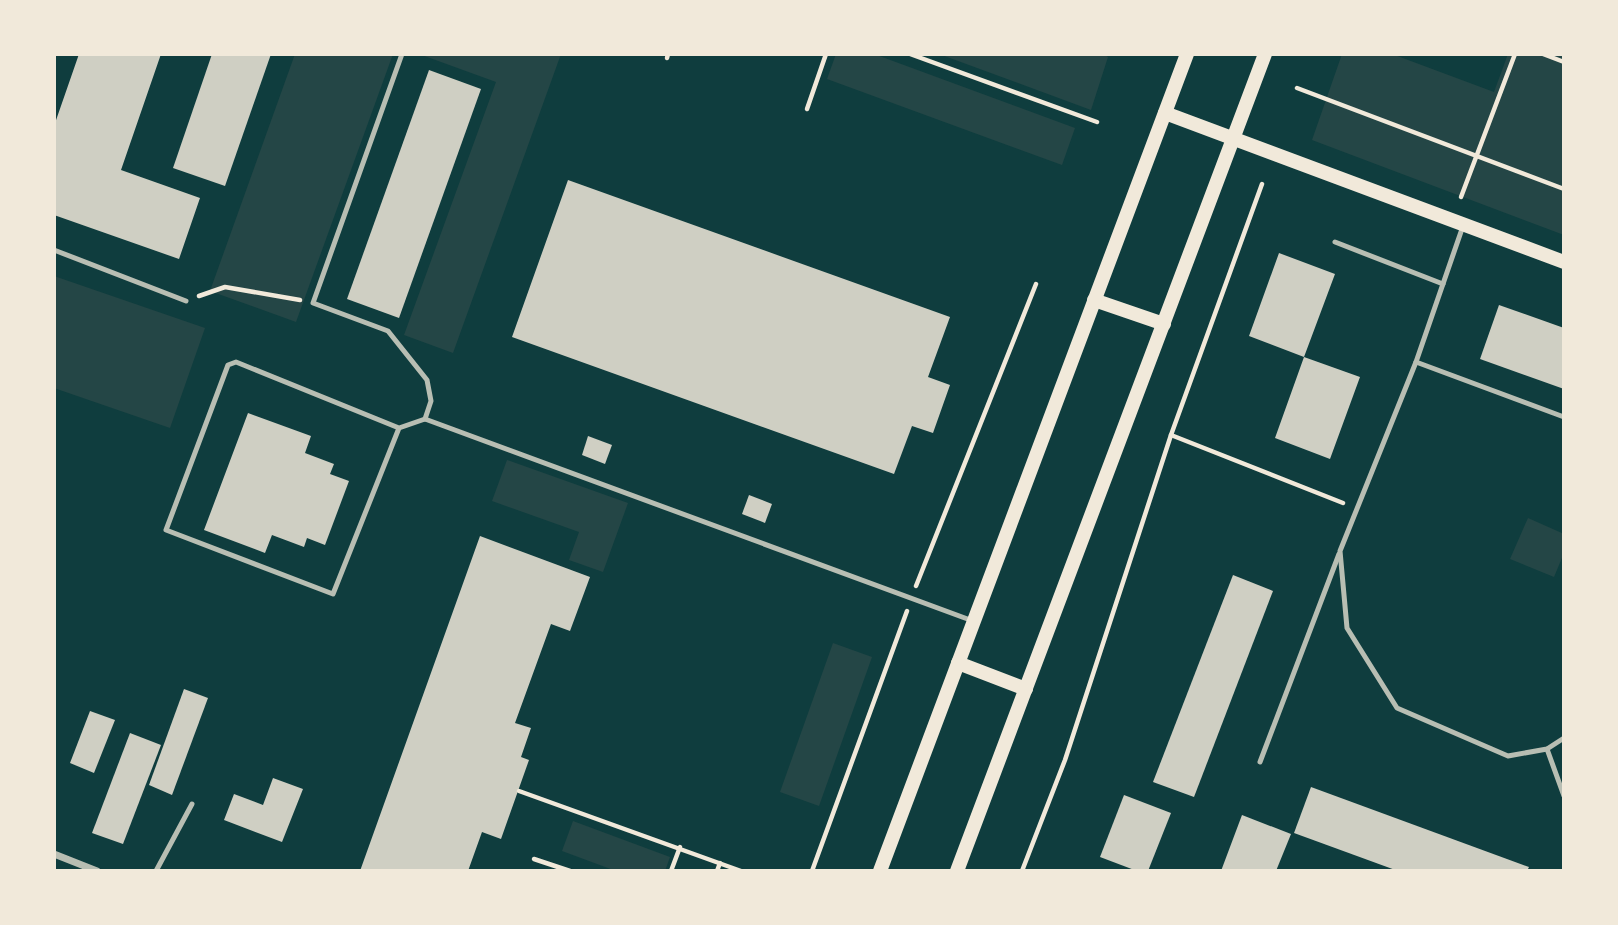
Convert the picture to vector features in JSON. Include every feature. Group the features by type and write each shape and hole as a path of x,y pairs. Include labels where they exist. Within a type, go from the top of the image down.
{"main road":[{"path":"880,871 1187,54"},
{"path":"957,871 1265,54"},
{"path":"1165,113 1564,262"},
{"path":"1094,300 1164,324"},
{"path":"958,663 1026,689"}],"street":[{"path":"54,855 97,871"}],"lane":[{"path":"402,54 313,303 388,331 427,380 431,401 425,419"},
{"path":"1260,762 1340,551 1416,362 1464,225"},
{"path":"1335,242 1443,284"},
{"path":"54,250 186,301"},
{"path":"399,428 333,594 166,530 229,365 236,362 399,428 425,419 973,621"},
{"path":"1416,362 1564,417"},
{"path":"1340,551 1347,628 1397,708 1508,756 1547,749 1564,738"},
{"path":"1547,749 1564,796"},
{"path":"156,871 192,804"}],"path":[{"path":"807,109 827,54"},
{"path":"910,54 1097,122"},
{"path":"1461,197 1515,54"},
{"path":"1543,54 1564,62"},
{"path":"1297,88 1564,189"},
{"path":"1022,871 1065,760 1171,435 1262,184"},
{"path":"812,871 911,598 1036,284"},
{"path":"186,301 225,287 313,303"},
{"path":"1171,435 1357,508"},
{"path":"519,791 741,871"},
{"path":"671,871 680,847"},
{"path":"534,859 570,871"},
{"path":"717,871 720,863"}],"shaded area":[{"path":"295,54 393,54 296,322 210,291"},
{"path":"419,54 561,54 453,353 404,335 496,82"},
{"path":"836,54 874,54 1075,128 1062,165 827,79"},
{"path":"939,54 1103,54 1108,57 1091,110"},
{"path":"1342,54 1392,54 1494,92 1508,54 1564,54 1564,235 1312,140"},
{"path":"54,276 205,328 170,428 54,388"},
{"path":"507,460 628,503 603,572 569,560 579,532 492,501"},
{"path":"1528,518 1564,534 1564,553 1554,577 1510,559"},
{"path":"833,643 872,657 819,806 780,792"},
{"path":"573,821 670,857 665,871 616,871 562,851"}],"building":[{"path":"79,54 161,54 121,170 200,198 179,259 54,215 54,126"},
{"path":"212,54 271,54 225,186 173,168"},
{"path":"429,70 481,89 399,318 347,299"},
{"path":"568,180 950,317 928,377 950,385 933,433 912,426 894,474 512,337"},
{"path":"1279,253 1335,274 1304,357 1249,336"},
{"path":"1499,305 1564,328 1564,389 1480,359"},
{"path":"1304,357 1360,377 1330,459 1275,438"},
{"path":"248,413 311,436 305,453 334,464 330,474 349,481 325,545 307,538 304,547 272,535 265,553 204,530"},
{"path":"588,436 612,445 605,464 582,455"},
{"path":"749,495 772,504 765,523 742,514"},
{"path":"480,536 590,577 570,631 551,624 515,723 531,728 521,757 529,760 501,839 482,832 468,871 360,871"},
{"path":"1233,575 1273,591 1194,797 1153,782"},
{"path":"184,689 208,698 172,795 149,785"},
{"path":"90,711 115,720 94,773 70,763"},
{"path":"130,733 161,745 123,844 92,833"},
{"path":"273,778 303,789 282,842 224,820 234,794 263,805"},
{"path":"1311,787 1529,867 1527,871 1398,871 1294,833"},
{"path":"1124,795 1171,813 1148,871 1137,871 1100,857"},
{"path":"1242,815 1291,834 1276,871 1221,871"}]}
